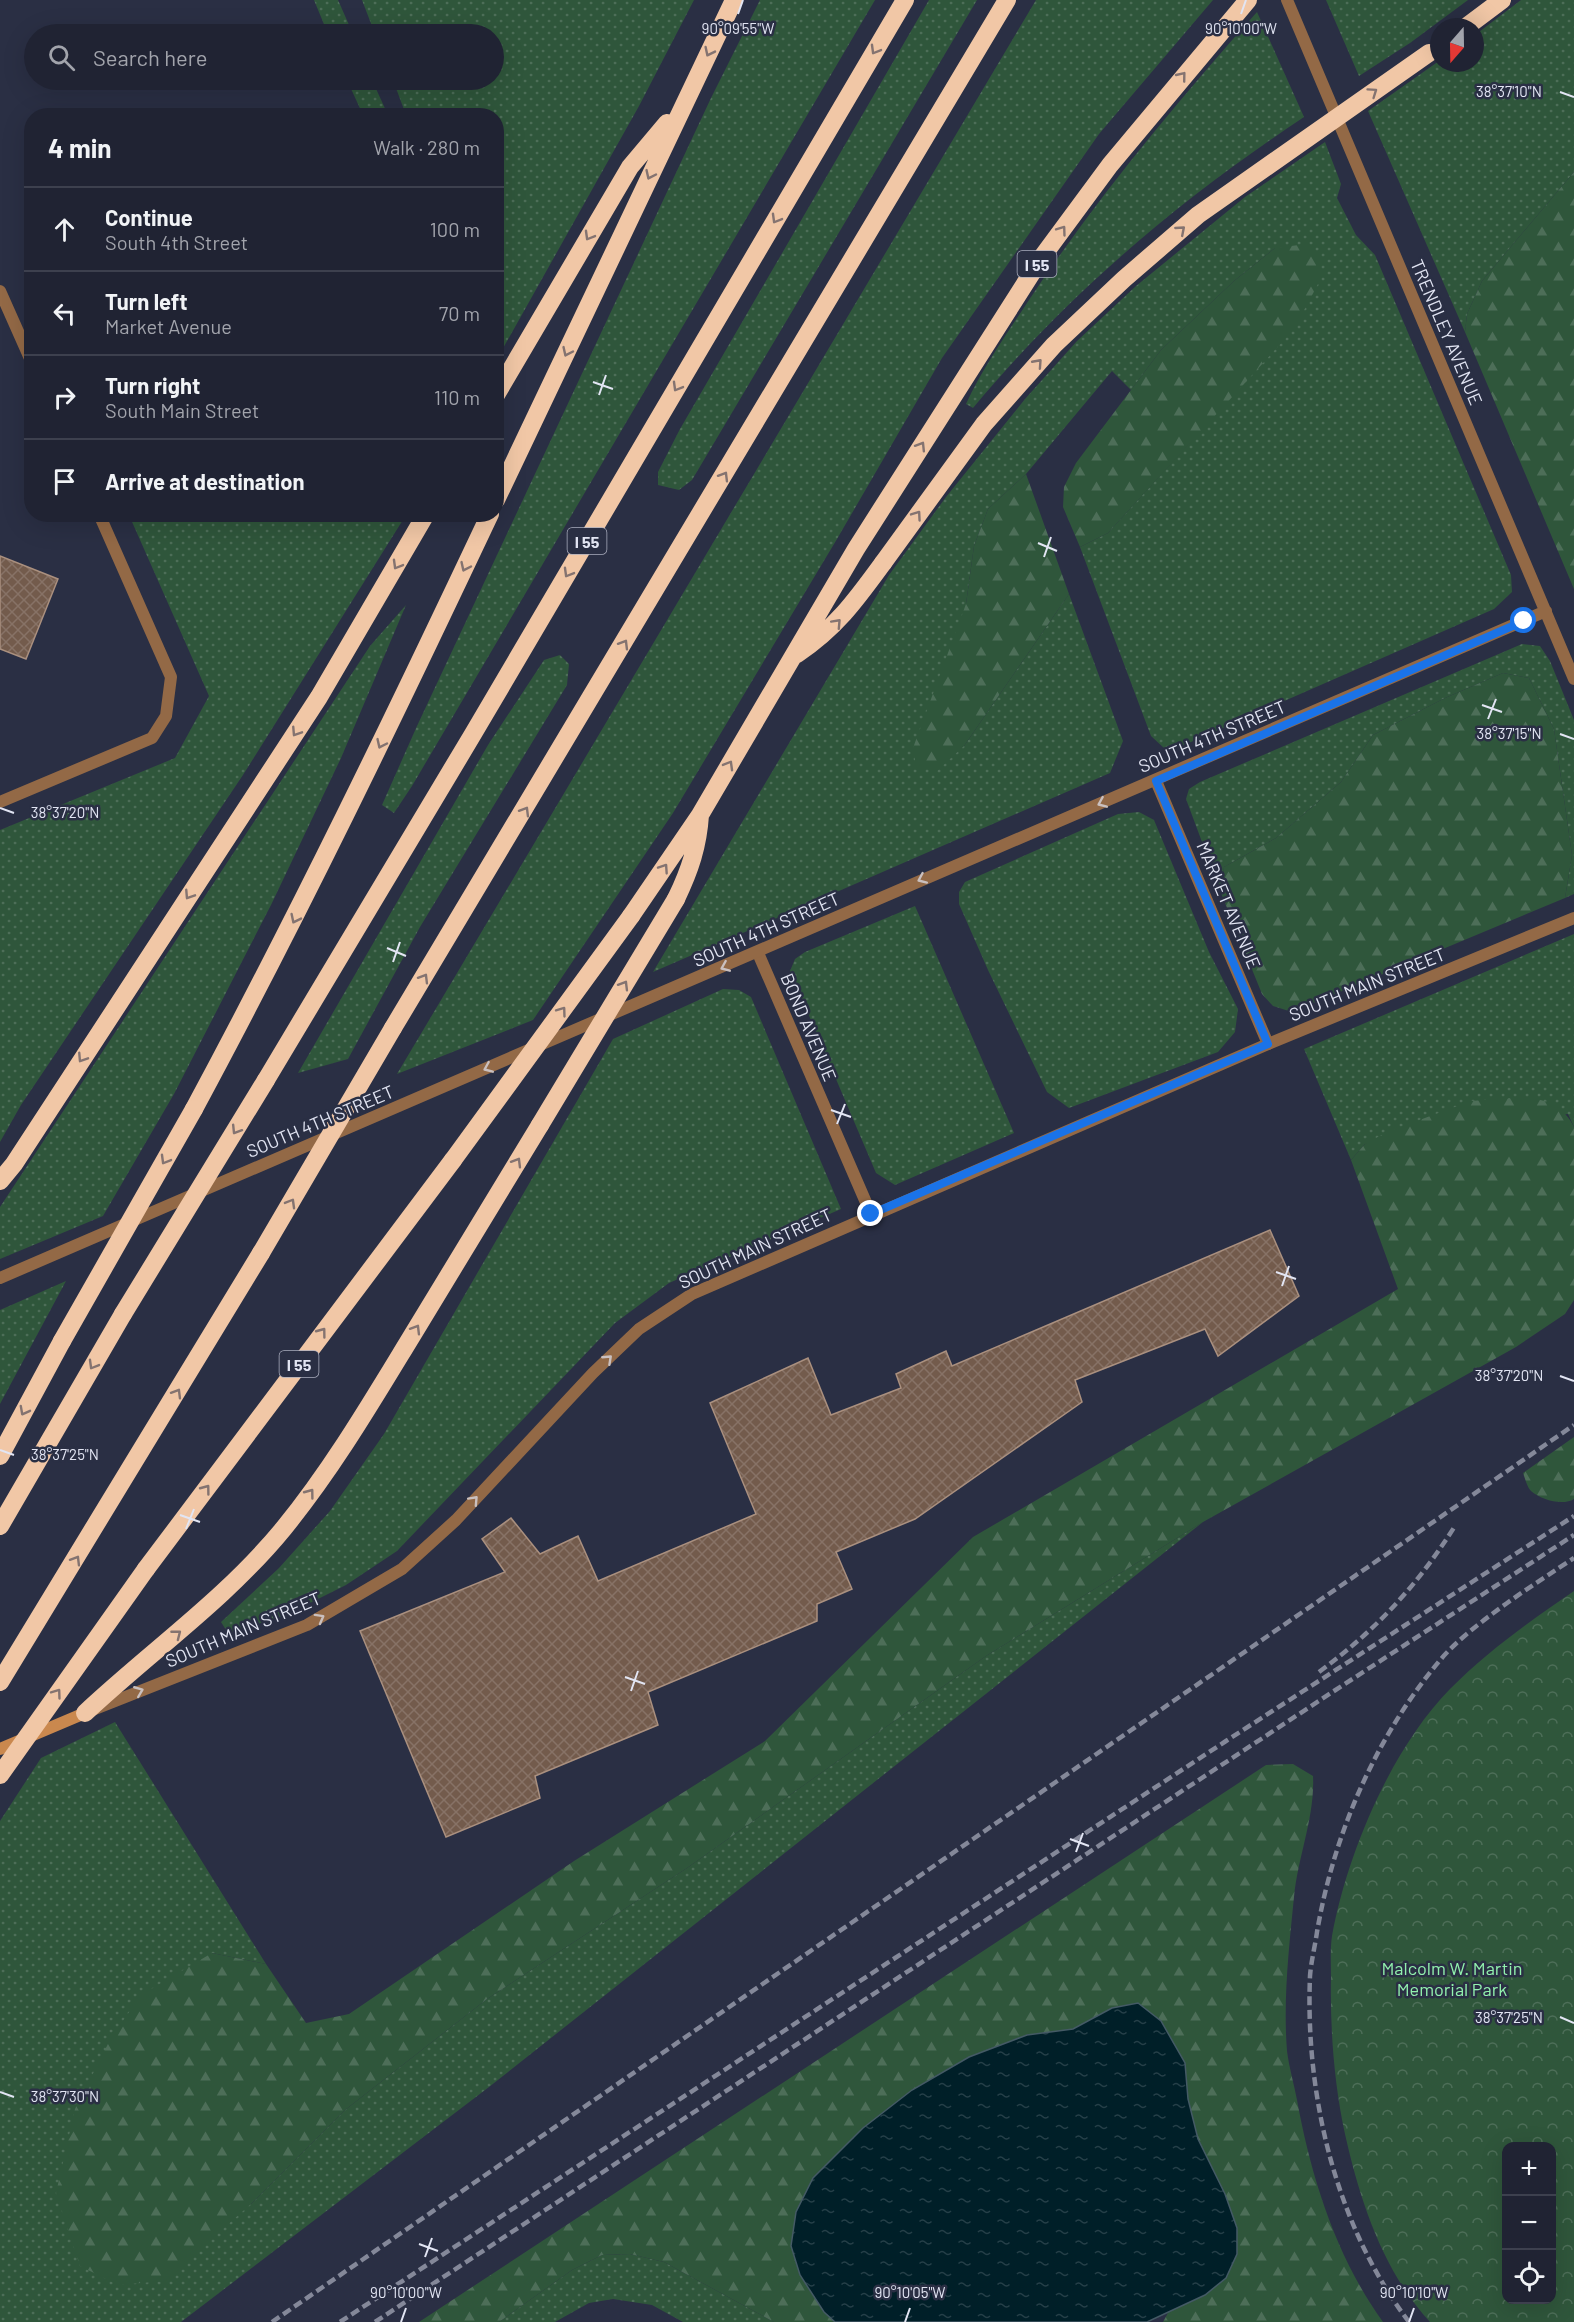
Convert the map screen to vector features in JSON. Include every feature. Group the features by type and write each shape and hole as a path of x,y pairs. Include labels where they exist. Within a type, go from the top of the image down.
{"highway":[{"path":"504,483 734,0"},
{"name":"I 55","path":"0,1526 123,1314 467,745 905,0"},
{"path":"0,1682 46,1610 261,1253 1007,0"},
{"name":"I 55","path":"0,1775 146,1569 453,1160 631,916 700,815 856,549 1042,257 1110,165 1201,52 1248,0"},
{"path":"1478,18 1502,0"},
{"path":"791,658 826,634 852,606 984,424 1054,345 1124,279 1198,215 1430,52"},
{"path":"504,381 630,167 684,104"},
{"path":"0,1181 319,697 421,522"},
{"path":"0,1456 62,1341 194,1109 278,953 358,794 486,522"},
{"path":"85,1713 130,1670 190,1624 237,1579 284,1528 336,1458 676,898 691,867 699,839 700,815"}],"main road":[{"name":"SOUTH MAIN STREET","path":"0,1749 85,1713"}],"street":[{"name":"TRENDLEY AVENUE","path":"1287,0 1574,679"},
{"path":"0,291 24,345"},
{"path":"0,802 152,738 166,716 171,677 103,522"},
{"name":"SOUTH 4TH STREET","path":"0,1278 758,953 927,877 1156,781 1545,611"},
{"name":"MARKET AVENUE","path":"1156,781 1268,1044"},
{"name":"SOUTH MAIN STREET","path":"85,1713 307,1625 402,1569 456,1520 593,1373 639,1329 692,1294 871,1214 1268,1044 1574,918"},
{"name":"BOND AVENUE","path":"758,953 871,1214"}],"green space":[{"path":"314,0 338,0 349,24 324,24"},
{"path":"362,0 694,0 639,106 504,347 504,108 403,108 397,90 504,90 504,24 371,24"},
{"path":"760,0 875,0 394,813 382,805 417,726 711,98"},
{"path":"929,0 977,0 692,480 679,490 658,485 658,472 680,429"},
{"path":"1036,0 1213,0 1099,134 942,358 673,813 533,1020 397,1074"},
{"path":"1326,0 1468,0 1444,18 1430,18 1430,28 1359,76"},
{"path":"1521,0 1574,0 1574,172 1482,281 1467,314 1465,332 1368,111 1430,67 1430,72 1484,72 1484,28"},
{"path":"1257,12 1304,117 1169,215 1087,287 1048,325 973,408 966,404 1003,340 1080,227 1166,117"},
{"path":"352,90 377,90 385,108 360,108"},
{"path":"1325,142 1341,184 1337,198 1356,235 1375,255 1511,575 1512,592 1494,609 1175,749 1165,749 1151,736 1080,547 1108,533 1194,438 1275,248 1234,281 1161,350 1131,390 1112,371 1026,474 988,509 974,546 966,604 964,746 1069,594 1123,741 1110,773 653,972 889,575 946,497 1025,399 1077,341 1136,286 1245,197"},
{"path":"1574,172 1574,589 1465,332 1467,314 1482,281"},
{"path":"1307,244 1321,255 1318,284 1294,329 1108,533 1080,547 1063,507 1064,487 1076,463 1161,350 1234,281 1275,248"},
{"path":"1026,474 1069,594 964,746 937,771 916,766 913,748 966,604 974,546 988,509"},
{"path":"132,522 402,522 243,775 21,1105 0,1142 0,830 175,758 209,696"},
{"path":"406,605 341,758 271,905 174,1094 103,1216 0,1259 0,1207 370,646"},
{"path":"1522,644 1540,646 1550,661 1574,720 1574,894 1565,898 1572,855 1554,729 1529,678 1503,673 1445,698 1373,735 1341,782 1276,838 1224,867 1221,893 1186,799 1189,789 1200,782"},
{"path":"560,655 569,664 567,685 420,927 348,1059 298,1073 488,745 544,660"},
{"path":"1503,673 1529,678 1554,729 1572,855 1565,898 1292,1012 1273,1006 1262,994 1221,893 1224,867 1276,838 1341,782 1373,735 1445,698"},
{"path":"1139,812 1154,820 1209,952 1238,1009 1235,1032 1218,1052 1069,1108 1047,1092 988,970 959,904 959,892 965,882 1118,814"},
{"path":"915,906 1014,1133 895,1185 876,1173 790,971 795,959 805,952"},
{"path":"1574,934 1574,1127 1568,1114 1365,1144 1351,1160 1304,1049"},
{"path":"723,989 739,990 751,997 841,1209 669,1283 615,1323 397,1551 346,1585 284,1616 228,1633 221,1622 279,1568 330,1511 384,1434 613,1039"},
{"path":"1525,1097 1554,1105 1565,1114 1574,1127 1574,1300 1565,1314 1516,1347 1203,1522 986,1656 687,1868 487,1999 345,2110 251,2204 164,2281 118,2285 80,2266 56,2193 75,2109 111,2038 141,1995 212,1953 266,1964 306,2023 349,2014 574,1861 765,1741 973,1537 1398,1289 1351,1160 1365,1144 1387,1132 1471,1101"},
{"path":"66,1281 0,1404 0,1310"},
{"path":"1574,1437 1574,1499 1558,1502 1535,1494 1528,1487 1523,1473"},
{"path":"1203,1522 489,2087 181,2322 0,2322 0,1821 41,1758 115,1722 266,1964 212,1953 251,2204 345,2110 487,1999 687,1868 986,1656"},
{"name":"Malcolm W. Martin Memorial Park","path":"1574,1591 1574,2322 1430,2322 1413,2302 1386,2258 1366,2209 1351,2159 1341,2115 1333,2056 1332,1936 1348,1871 1360,1838 1374,1804 1409,1741 1450,1689 1510,1637"},
{"path":"1293,1764 1313,1776 1313,1791 1296,1882 1290,1935 1286,2012 1288,2057 1310,2158 1328,2216 1352,2271 1383,2322 1163,2322 1169,2311 1205,2295 1225,2194 1198,2139 1188,2099 1184,2063 1112,2008 1073,2029 1027,2035 969,2057 912,2090 824,2312 835,2322 774,2322 664,2262 630,2254 602,2255 572,2270 499,2322 419,2322 1266,1765"},
{"path":"630,2254 664,2262 774,2322 683,2322 652,2305 613,2299 589,2303 555,2322 499,2322 572,2270 602,2255"}],"water":[{"path":"1138,2003 1161,2021 1185,2063 1188,2099 1198,2139 1225,2194 1237,2228 1237,2254 1226,2278 1205,2295 1147,2322 835,2322 824,2312 800,2275 791,2246 796,2212 813,2178 863,2128 912,2090 969,2057 1027,2035 1073,2029 1112,2008"}],"building":[{"path":"0,556 58,579 26,659 0,649"},
{"path":"1270,1230 1299,1296 1218,1356 1205,1329 1075,1380 1082,1402 915,1519 836,1552 852,1589 817,1604 817,1621 648,1692 658,1725 535,1776 540,1798 446,1837 360,1631 505,1572 482,1539 511,1518 540,1554 578,1536 598,1581 756,1514 710,1403 808,1358 831,1415 901,1388 896,1374 946,1351 952,1366"}],"railway":[{"path":"272,2322 1574,1425"},
{"path":"340,2322 1226,1741 1574,1516"},
{"path":"1319,1672 1359,1640 1394,1606 1426,1568 1455,1526"},
{"path":"375,2322 1574,1535"},
{"path":"1409,2322 1384,2284 1362,2244 1344,2202 1330,2158 1313,2067 1310,2021 1310,1976 1317,1932 1334,1858 1361,1787 1397,1720 1418,1689 1441,1659 1469,1632 1504,1605 1574,1558"}],"route":[{"path":"871,1214 1268,1044 1156,781 1524,621"}]}
